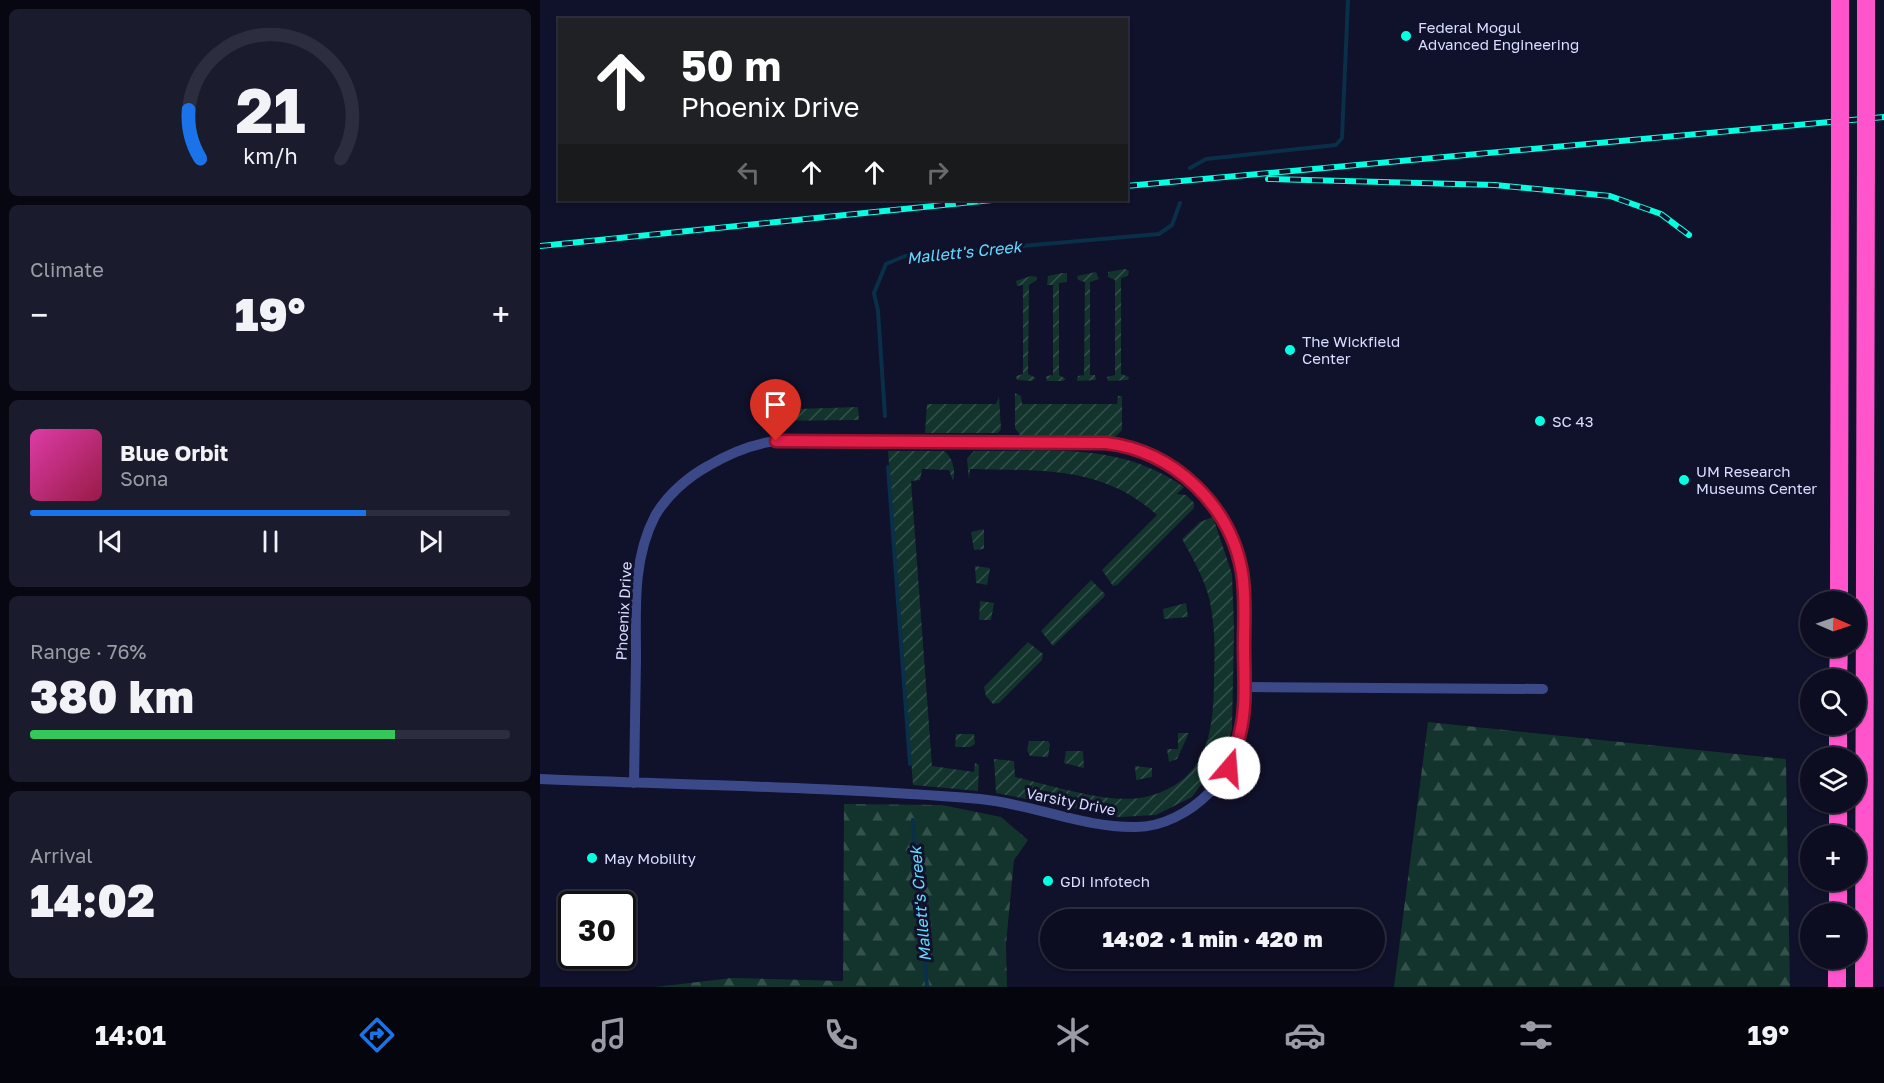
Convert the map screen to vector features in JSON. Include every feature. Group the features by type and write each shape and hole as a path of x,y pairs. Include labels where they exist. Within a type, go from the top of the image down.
{"highway":[{"path":"1839,591 1840,0"},
{"path":"1864,987 1866,0"},
{"path":"1837,969 1837,987"}],"street":[{"name":"Phoenix Drive","path":"634,783 636,596 638,568 648,532 656,513 694,474 723,457 755,443 1106,443 1124,445 1155,457 1194,483 1225,521 1242,573 1244,687"},
{"path":"1244,687 1543,689"},
{"name":"Varsity Drive","path":"540,779 915,794 986,800 1105,826 1139,827 1157,824 1181,815 1210,793 1229,768 1241,731 1244,687"}],"green space":[{"path":"1125,269 1129,271 1128,276 1121,278 1121,374 1129,377 1128,380 1108,381 1107,377 1115,375 1115,280 1108,277 1108,272"},
{"path":"1096,272 1099,279 1090,282 1090,375 1095,375 1096,380 1077,381 1078,376 1084,375 1085,282 1078,280 1077,276"},
{"path":"1067,273 1067,282 1059,283 1059,375 1066,379 1047,381 1046,376 1053,375 1053,285 1047,285 1048,276"},
{"path":"1031,276 1037,277 1037,280 1029,285 1028,374 1036,378 1032,381 1017,380 1016,376 1023,374 1023,285 1017,286 1016,281"},
{"path":"1015,393 1021,396 1022,404 1117,404 1118,396 1122,396 1122,430 1115,437 1020,435 1015,428"},
{"path":"999,397 1001,429 998,433 925,433 927,404 996,404"},
{"path":"858,407 859,420 768,421 767,410"},
{"path":"888,451 944,451 950,457 953,465 953,481 949,470 922,469 920,480 911,481 932,766 974,772 975,763 979,765 978,791 913,785"},
{"path":"974,451 1083,452 1134,462 1159,472 1184,487 1177,494 1186,495 1194,503 1194,508 1117,585 1113,586 1102,570 1157,515 1136,499 1114,487 1069,474 970,469 969,480 967,459"},
{"path":"1213,517 1232,574 1234,628 1232,730 1220,759 1192,797 1156,815 1119,817 996,793 994,759 1014,761 1015,777 1080,793 1131,799 1166,790 1183,779 1195,766 1204,751 1212,715 1214,629 1205,585 1182,539 1200,522"},
{"path":"984,529 984,549 974,550 971,532"},
{"path":"975,566 990,568 987,585 976,583"},
{"path":"1091,580 1105,594 1104,597 1053,646 1041,631"},
{"path":"980,601 994,603 991,620 979,620"},
{"path":"1186,603 1188,617 1164,619 1163,609"},
{"path":"1028,642 1043,654 1042,660 999,703 993,704 986,696 984,687"},
{"path":"1428,722 1786,759 1790,987 1394,987"},
{"path":"1178,733 1189,733 1177,759 1169,762 1167,749 1178,749"},
{"path":"956,734 974,734 975,744 970,747 955,747"},
{"path":"1029,741 1048,741 1050,744 1048,757 1030,756 1027,750"},
{"path":"1066,751 1083,751 1084,768 1064,763"},
{"path":"1135,766 1152,768 1152,777 1136,780"},
{"path":"844,804 942,805 1001,817 1028,840 1014,860 1006,944 1007,987 655,987 732,978 843,981"}],"waterway":[{"name":"Mallett's Creek","path":"1190,168 1206,159 1336,145 1342,138 1348,0"},
{"name":"Mallett's Creek","path":"885,416 878,311 874,293 886,264 905,256 1159,234 1172,225 1180,203"},
{"name":"Mallett's Creek","path":"888,467 910,764"},
{"name":"Mallett's Creek","path":"913,820 927,987"}],"railway":[{"path":"1128,186 1884,117"},
{"path":"1268,179 1495,185 1610,196 1661,214 1689,235"},
{"path":"540,246 982,201"}],"place":[{"name":"Federal Mogul Advanced Engineering","path":"1406,36"},
{"name":"The Wickfield Center","path":"1290,350"},
{"name":"SC 43","path":"1540,421"},
{"name":"UM Research Museums Center","path":"1684,480"},
{"name":"May Mobility","path":"592,858"},
{"name":"GDI Infotech","path":"1048,881"}],"route":[{"path":"776,441 1106,443 1124,445 1155,457 1183,475 1207,497 1225,521 1242,573 1244,687 1241,731 1229,768"}]}
